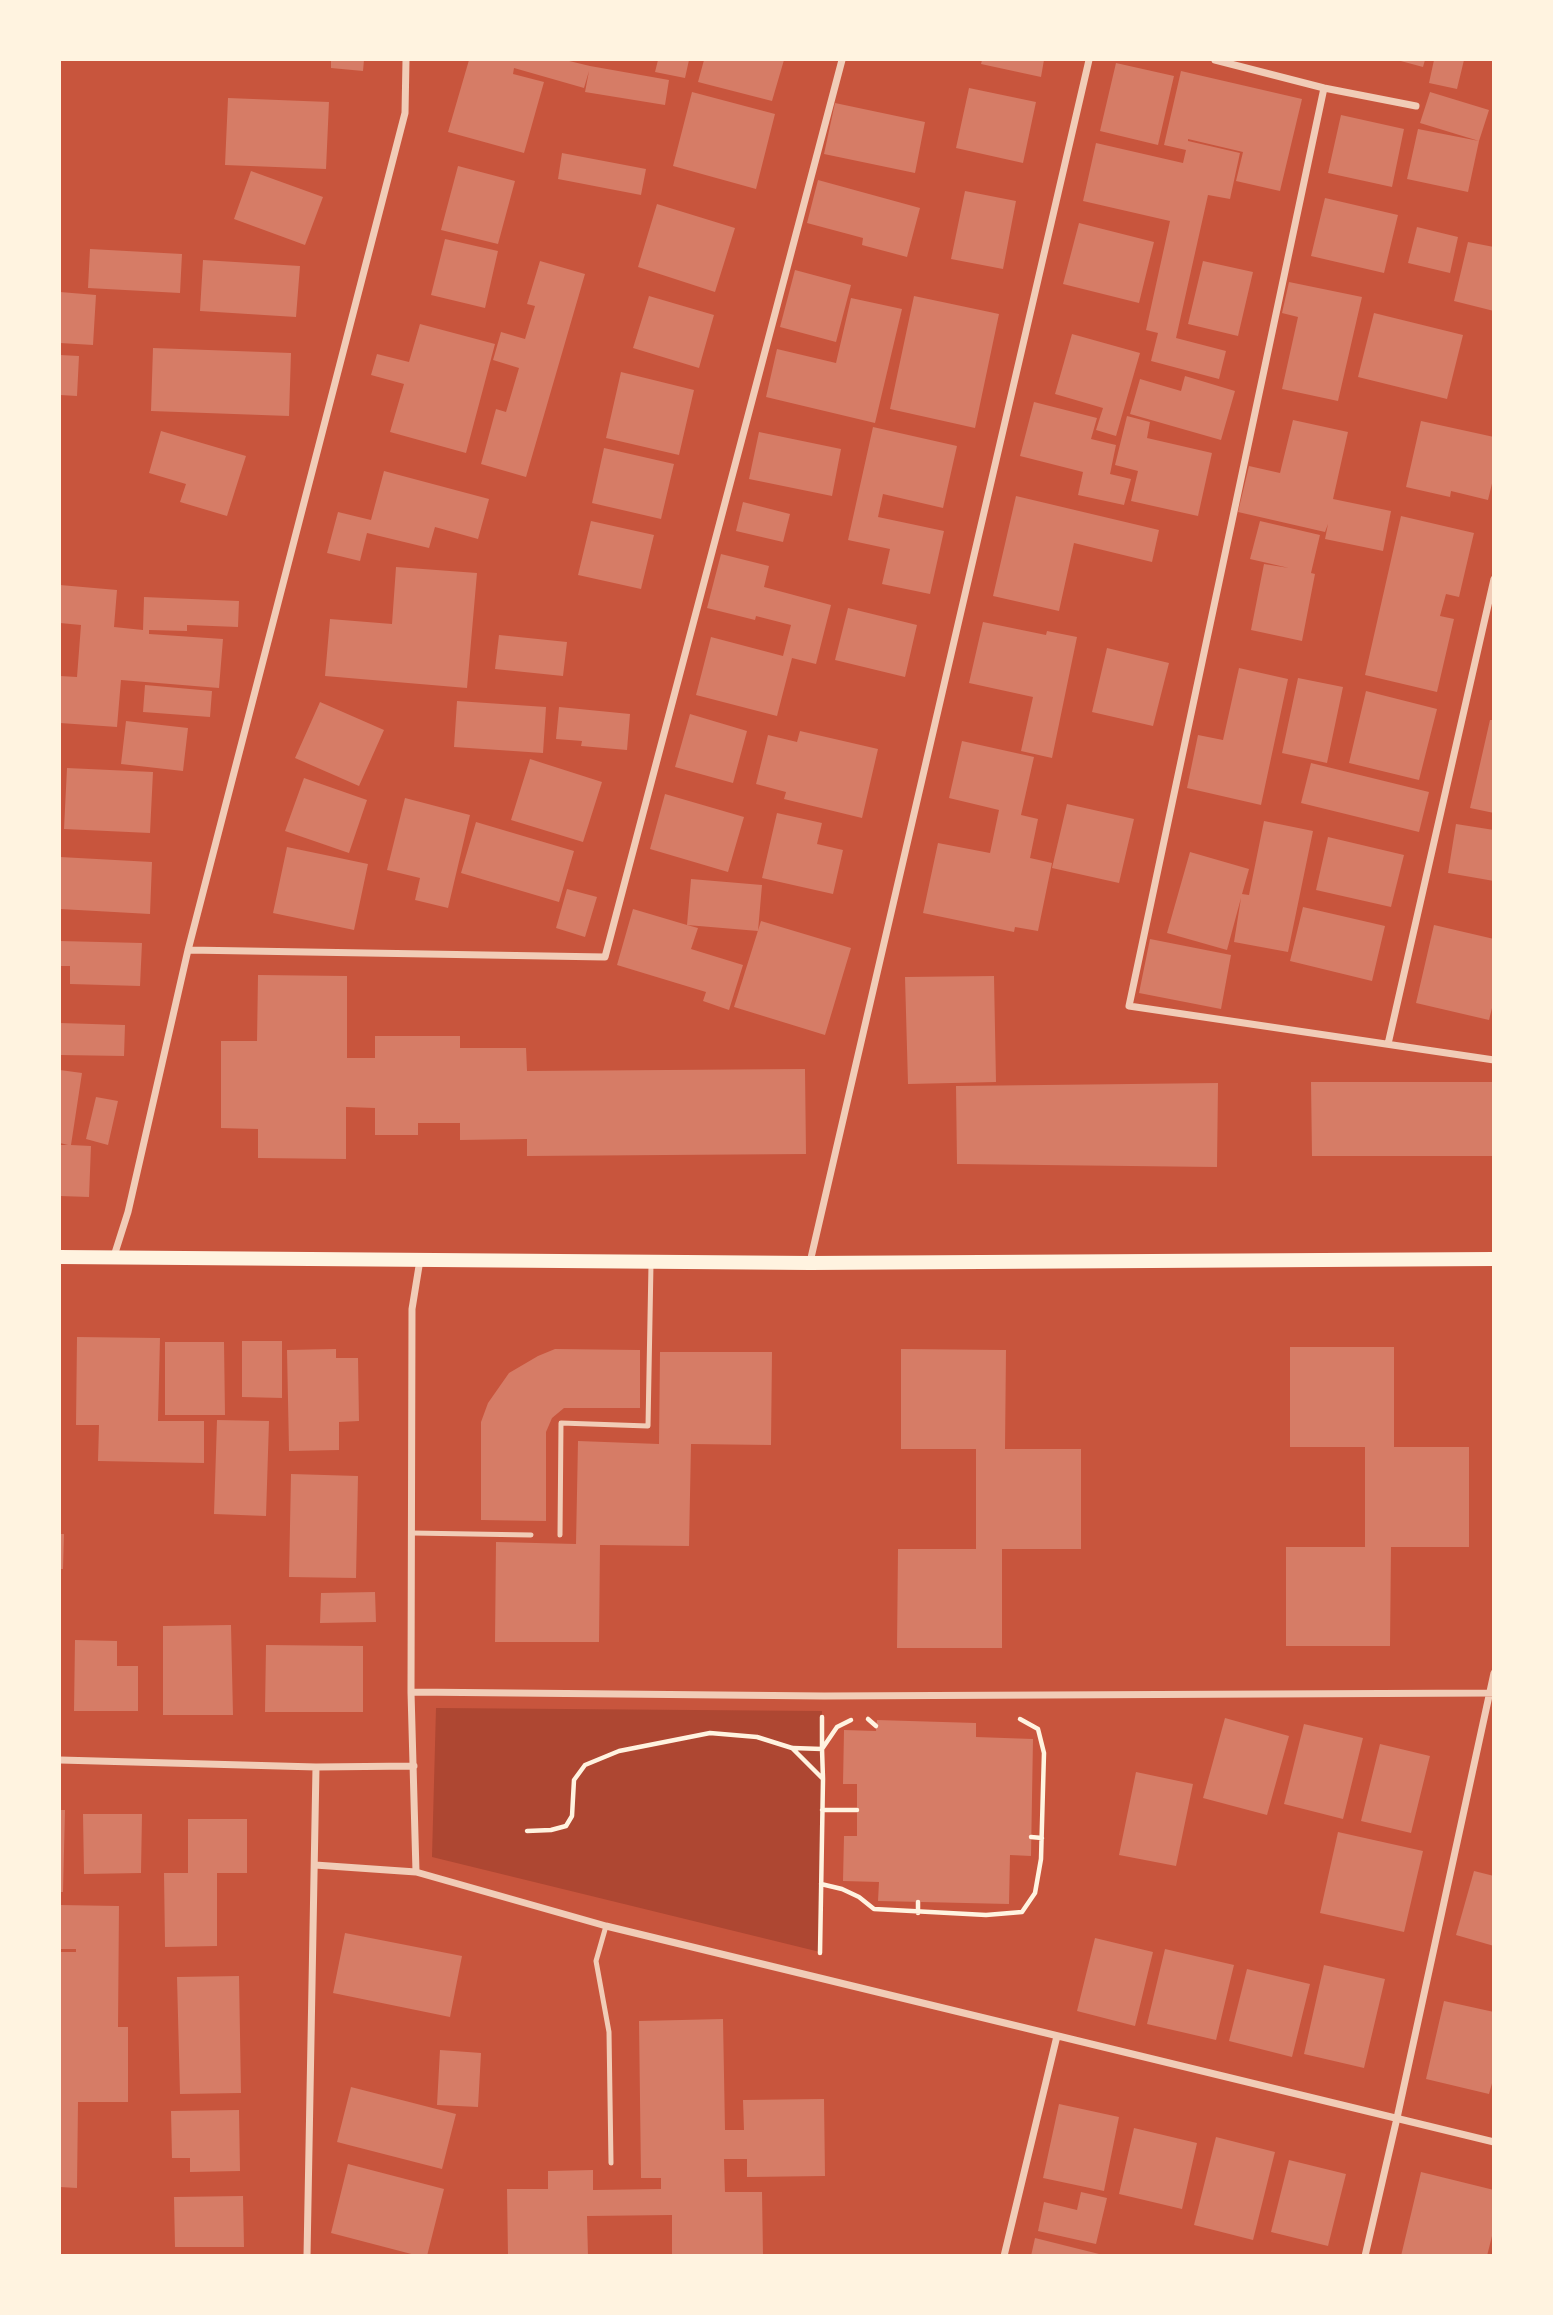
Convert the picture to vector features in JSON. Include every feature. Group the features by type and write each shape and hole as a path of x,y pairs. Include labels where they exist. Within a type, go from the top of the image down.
{"main road":[{"path":"60,1257 810,1263 1493,1259"}],"street":[{"path":"114,1256 128,1212 188,950 405,113 406,60"},
{"path":"188,950 606,957 842,60"},
{"path":"810,1263 1089,60"},
{"path":"1215,60 1324,88 1416,106"},
{"path":"1324,88 1129,1006 1493,1060"},
{"path":"1388,1044 1493,579"},
{"path":"416,1872 411,1692 412,1309 420,1260"},
{"path":"1365,2256 1491,1693 1493,1673"},
{"path":"411,1692 824,1696 1491,1693"},
{"path":"60,1760 316,1767 414,1766"},
{"path":"307,2256 316,1767"},
{"path":"315,1865 416,1872 606,1926 1493,2142"},
{"path":"1004,2256 1057,2036"}],"lane":[{"path":"559,1535 561,1423 648,1426 652,1261"},
{"path":"412,1533 531,1535"},
{"path":"606,1926 596,1961 609,2032 611,2162"}],"path":[{"path":"818,1979 824,1696"},
{"path":"822,1749 837,1727 860,1717 876,1716"},
{"path":"821,1884 859,1897 874,1909 986,1915 1021,1912 1035,1893 1041,1859 1044,1753 1038,1729 1014,1716"},
{"path":"527,1831 566,1826 572,1815 574,1780 585,1765 619,1751 710,1732 758,1737 792,1748 822,1749"},
{"path":"792,1748 822,1779"},
{"path":"822,1810 857,1810"},
{"path":"1031,1837 1042,1838"},
{"path":"918,1902 918,1913"}],"shaded area":[{"path":"436,1708 822,1711 820,1952 432,1857"}],"building":[{"path":"331,60 364,60 363,71 331,68"},
{"path":"469,60 565,60 669,80 665,105 585,92 589,71 584,88 514,68 513,74 544,82 524,153 448,132"},
{"path":"658,60 689,60 685,78 655,72"},
{"path":"704,60 784,60 772,101 698,82"},
{"path":"982,60 1044,60 1041,77 981,64"},
{"path":"1397,60 1425,60 1423,67"},
{"path":"1434,60 1464,60 1457,89 1429,83"},
{"path":"1116,63 1174,76 1158,145 1100,131"},
{"path":"1181,71 1302,99 1280,191 1236,181 1243,152 1188,139 1240,153 1230,199 1208,195 1176,338 1226,351 1219,379 1151,361 1158,333 1146,330 1170,221 1083,201 1096,143 1183,163 1186,150 1164,145"},
{"path":"969,88 1036,102 1023,163 956,148"},
{"path":"692,92 775,114 756,189 673,166"},
{"path":"1430,92 1489,110 1479,141 1420,123"},
{"path":"228,98 329,102 326,169 225,165"},
{"path":"835,103 925,122 915,173 824,154"},
{"path":"1341,115 1404,129 1392,187 1328,173"},
{"path":"1418,129 1479,141 1468,192 1407,179"},
{"path":"562,153 646,169 641,195 558,179"},
{"path":"458,166 515,181 498,244 441,230"},
{"path":"251,171 323,197 305,245 234,219"},
{"path":"818,180 920,208 907,257 862,245 863,238 807,223"},
{"path":"965,191 1016,201 1003,269 951,259"},
{"path":"1325,198 1398,215 1384,273 1311,256"},
{"path":"657,204 735,228 715,292 638,267"},
{"path":"1079,223 1154,242 1139,303 1063,284"},
{"path":"1417,227 1458,237 1450,273 1408,263"},
{"path":"445,239 498,251 485,308 431,295"},
{"path":"1468,242 1494,247 1494,311 1454,301"},
{"path":"90,249 182,254 180,293 88,288"},
{"path":"203,260 300,266 296,317 200,311"},
{"path":"540,261 585,274 526,477 481,464 496,409 506,412 519,368 493,360 501,332 525,339 535,306 527,304"},
{"path":"1203,261 1253,272 1238,336 1188,324"},
{"path":"795,270 851,285 836,342 780,327"},
{"path":"1289,282 1362,297 1338,401 1282,389 1298,317 1282,313"},
{"path":"60,292 96,295 93,345 60,343"},
{"path":"649,296 714,315 699,368 633,348"},
{"path":"914,296 999,314 975,428 890,409"},
{"path":"851,298 902,309 875,423 766,397 777,349 836,363"},
{"path":"1374,313 1463,335 1447,399 1358,377"},
{"path":"420,324 495,344 466,453 390,432 404,384 371,375 377,354 409,362"},
{"path":"1072,334 1140,353 1116,436 1096,430 1103,408 1055,394"},
{"path":"153,348 291,353 289,416 151,411"},
{"path":"60,355 79,356 77,396 60,395"},
{"path":"621,372 694,390 679,455 606,438"},
{"path":"1185,376 1235,391 1221,440 1130,414 1140,379 1181,391"},
{"path":"1034,402 1097,418 1091,439 1116,445 1110,474 1131,479 1124,505 1078,495 1083,472 1020,456"},
{"path":"1127,416 1150,422 1147,438 1212,453 1198,516 1131,501 1138,471 1115,465"},
{"path":"1293,420 1348,432 1333,499 1391,511 1383,551 1325,539 1328,524 1325,532 1238,512 1249,466 1280,473"},
{"path":"1421,421 1494,437 1494,475 1488,500 1451,491 1450,497 1406,487"},
{"path":"873,427 957,446 943,508 883,494 878,517 944,531 930,594 882,584 890,549 848,540"},
{"path":"161,431 246,456 227,516 180,502 186,484 149,473"},
{"path":"759,432 841,449 832,496 749,479"},
{"path":"604,448 674,464 661,519 592,503"},
{"path":"384,471 489,499 478,539 435,527 429,548 367,533 360,561 327,553 338,512 371,520"},
{"path":"1016,496 1159,530 1152,562 1074,543 1059,611 993,596"},
{"path":"743,502 790,514 783,542 736,531"},
{"path":"1401,516 1474,533 1459,597 1446,594 1440,616 1454,619 1437,692 1365,675"},
{"path":"591,521 654,535 641,589 578,575"},
{"path":"1260,521 1320,535 1311,573 1315,574 1302,641 1251,630 1264,564 1289,568 1250,559"},
{"path":"721,554 769,566 764,587 831,605 816,664 792,658 777,716 696,695 711,637 783,656 791,625 756,616 755,620 707,608"},
{"path":"396,567 477,573 467,688 325,676 330,619 392,624"},
{"path":"60,585 117,590 114,627 143,630 144,597 239,601 238,627 187,625 187,631 149,630 149,634 223,639 219,688 121,680 117,727 60,723 60,676 77,677 81,625 60,623"},
{"path":"848,608 917,625 905,677 835,660"},
{"path":"983,622 1046,635 1047,631 1077,637 1052,758 1021,751 1033,697 969,683"},
{"path":"499,635 567,642 563,676 495,669"},
{"path":"1107,648 1169,663 1153,726 1092,712"},
{"path":"1239,668 1288,679 1261,805 1187,788 1198,735 1223,740"},
{"path":"1298,678 1343,687 1327,763 1282,753"},
{"path":"145,685 212,691 210,717 143,712"},
{"path":"1366,691 1437,709 1419,780 1349,763"},
{"path":"457,701 546,707 543,753 454,747"},
{"path":"320,702 384,730 359,786 295,758"},
{"path":"559,707 630,714 627,750 581,746 582,741 556,739"},
{"path":"690,714 747,731 733,783 675,767"},
{"path":"1490,720 1494,720 1494,813 1470,808"},
{"path":"126,721 188,728 183,771 121,764"},
{"path":"800,731 878,749 862,818 784,799 786,792 756,784 768,735 797,742"},
{"path":"962,741 1034,757 1021,815 1038,819 1030,858 1052,863 1038,931 1015,927 1014,932 923,913 938,843 990,853 999,810 949,798"},
{"path":"530,759 602,782 583,842 511,820"},
{"path":"1311,763 1429,792 1419,832 1301,803"},
{"path":"67,768 153,772 150,833 64,829"},
{"path":"304,778 367,800 349,853 285,831"},
{"path":"665,794 744,817 728,872 650,849"},
{"path":"405,798 470,815 448,908 415,900 420,878 387,870"},
{"path":"1067,804 1134,819 1119,883 1052,868"},
{"path":"777,813 822,823 817,844 843,850 833,894 762,878"},
{"path":"1264,821 1313,831 1288,952 1234,942 1241,898 1227,950 1167,933 1190,852 1249,869 1242,894 1249,895"},
{"path":"476,822 574,851 559,902 461,873"},
{"path":"1456,824 1494,830 1494,881 1448,873"},
{"path":"1328,837 1404,855 1391,907 1316,890"},
{"path":"287,847 368,864 354,930 273,913"},
{"path":"60,857 152,862 150,914 60,909"},
{"path":"691,879 762,885 758,931 687,925"},
{"path":"567,889 597,897 585,937 556,928"},
{"path":"1303,907 1385,926 1372,981 1290,961"},
{"path":"633,909 698,928 691,949 743,965 729,1010 703,1001 706,992 617,965"},
{"path":"761,921 851,948 825,1035 734,1007"},
{"path":"1434,925 1494,939 1494,1000 1489,1020 1416,1003"},
{"path":"1150,939 1231,955 1221,1009 1139,993"},
{"path":"60,941 142,943 140,986 70,984 70,966 60,966"},
{"path":"258,975 347,976 347,1058 375,1058 375,1036 460,1036 460,1048 526,1048 527,1071 805,1069 806,1154 527,1156 527,1139 460,1140 460,1123 418,1123 418,1135 375,1135 375,1108 346,1107 346,1159 258,1158 258,1129 221,1128 221,1041 257,1041"},
{"path":"994,976 996,1082 908,1084 905,977"},
{"path":"60,1023 125,1025 124,1056 60,1055"},
{"path":"60,1070 82,1073 71,1145 91,1146 89,1197 60,1196 60,1145 68,1145 60,1143"},
{"path":"1311,1082 1494,1082 1494,1156 1312,1156"},
{"path":"1218,1083 1217,1167 957,1164 956,1086"},
{"path":"96,1097 118,1101 108,1145 86,1139"},
{"path":"77,1337 160,1338 158,1421 204,1421 204,1463 98,1461 99,1425 76,1425"},
{"path":"242,1341 282,1341 282,1398 242,1397"},
{"path":"165,1342 224,1342 225,1415 165,1415"},
{"path":"1290,1347 1394,1347 1394,1447 1469,1447 1469,1547 1391,1547 1390,1646 1286,1646 1286,1547 1365,1547 1365,1447 1290,1447"},
{"path":"336,1349 336,1358 358,1358 359,1421 339,1422 339,1450 289,1451 287,1350"},
{"path":"555,1349 640,1350 640,1408 564,1408 552,1418 546,1432 546,1521 481,1520 481,1422 488,1403 509,1373"},
{"path":"901,1349 1006,1350 1005,1449 1081,1449 1081,1549 1002,1549 1002,1648 897,1648 898,1549 976,1549 976,1449 901,1449"},
{"path":"660,1352 772,1352 771,1445 691,1444 689,1546 600,1545 599,1642 495,1642 496,1542 576,1544 578,1441 659,1444"},
{"path":"217,1420 269,1421 266,1516 214,1514"},
{"path":"291,1474 358,1476 356,1578 289,1577"},
{"path":"60,1534 64,1534 63,1569 60,1569"},
{"path":"375,1592 376,1622 320,1623 321,1593"},
{"path":"231,1625 233,1715 163,1715 163,1626"},
{"path":"75,1640 117,1641 117,1666 138,1666 138,1711 74,1711"},
{"path":"266,1645 363,1646 363,1712 265,1712"},
{"path":"1225,1718 1289,1736 1267,1815 1203,1798"},
{"path":"877,1720 976,1723 976,1737 1033,1739 1031,1856 1010,1855 1009,1904 878,1901 879,1882 843,1881 844,1836 857,1836 857,1784 843,1784 844,1730 876,1731"},
{"path":"1304,1724 1363,1738 1343,1819 1284,1804"},
{"path":"1380,1744 1430,1756 1411,1833 1361,1821"},
{"path":"1136,1772 1193,1784 1176,1866 1119,1855"},
{"path":"60,1810 65,1810 63,1892 60,1892"},
{"path":"83,1814 142,1814 141,1873 84,1874"},
{"path":"188,1819 247,1819 247,1873 217,1873 217,1946 165,1947 164,1873 188,1873"},
{"path":"1338,1832 1423,1851 1404,1932 1320,1913"},
{"path":"1474,1871 1494,1876 1494,1946 1456,1935"},
{"path":"60,1905 119,1906 118,2027 128,2027 128,2102 78,2102 77,2188 60,2187 60,1952 76,1952 76,1949 60,1949"},
{"path":"345,1933 462,1956 450,2017 333,1993"},
{"path":"1095,1938 1153,1952 1135,2026 1077,2011"},
{"path":"1165,1949 1234,1965 1216,2040 1147,2024"},
{"path":"1324,1965 1385,1979 1364,2068 1304,2054"},
{"path":"1247,1969 1310,1984 1292,2057 1229,2041"},
{"path":"239,1976 241,2093 180,2094 177,1977"},
{"path":"1444,2001 1494,2012 1494,2076 1489,2094 1426,2079"},
{"path":"723,2019 725,2130 744,2130 743,2100 824,2099 825,2176 747,2177 747,2159 724,2159 725,2192 762,2192 763,2256 672,2256 672,2215 587,2216 588,2256 508,2256 507,2189 548,2189 548,2171 593,2170 593,2190 661,2189 661,2178 641,2178 639,2021"},
{"path":"440,2050 481,2053 478,2107 437,2105"},
{"path":"351,2087 456,2114 442,2169 337,2142"},
{"path":"1059,2104 1119,2117 1104,2191 1043,2178"},
{"path":"239,2110 240,2171 190,2172 190,2158 172,2158 171,2111"},
{"path":"1134,2128 1197,2143 1182,2209 1119,2194"},
{"path":"1216,2137 1275,2152 1253,2240 1194,2225"},
{"path":"1289,2160 1346,2174 1328,2246 1271,2232"},
{"path":"348,2164 444,2189 427,2256 331,2233"},
{"path":"1421,2172 1494,2190 1494,2228 1487,2256 1401,2256"},
{"path":"1081,2192 1107,2198 1096,2244 1038,2231 1044,2202 1077,2210"},
{"path":"243,2196 244,2247 175,2247 174,2197"},
{"path":"1035,2238 1103,2255 1103,2256 1031,2256"}]}
